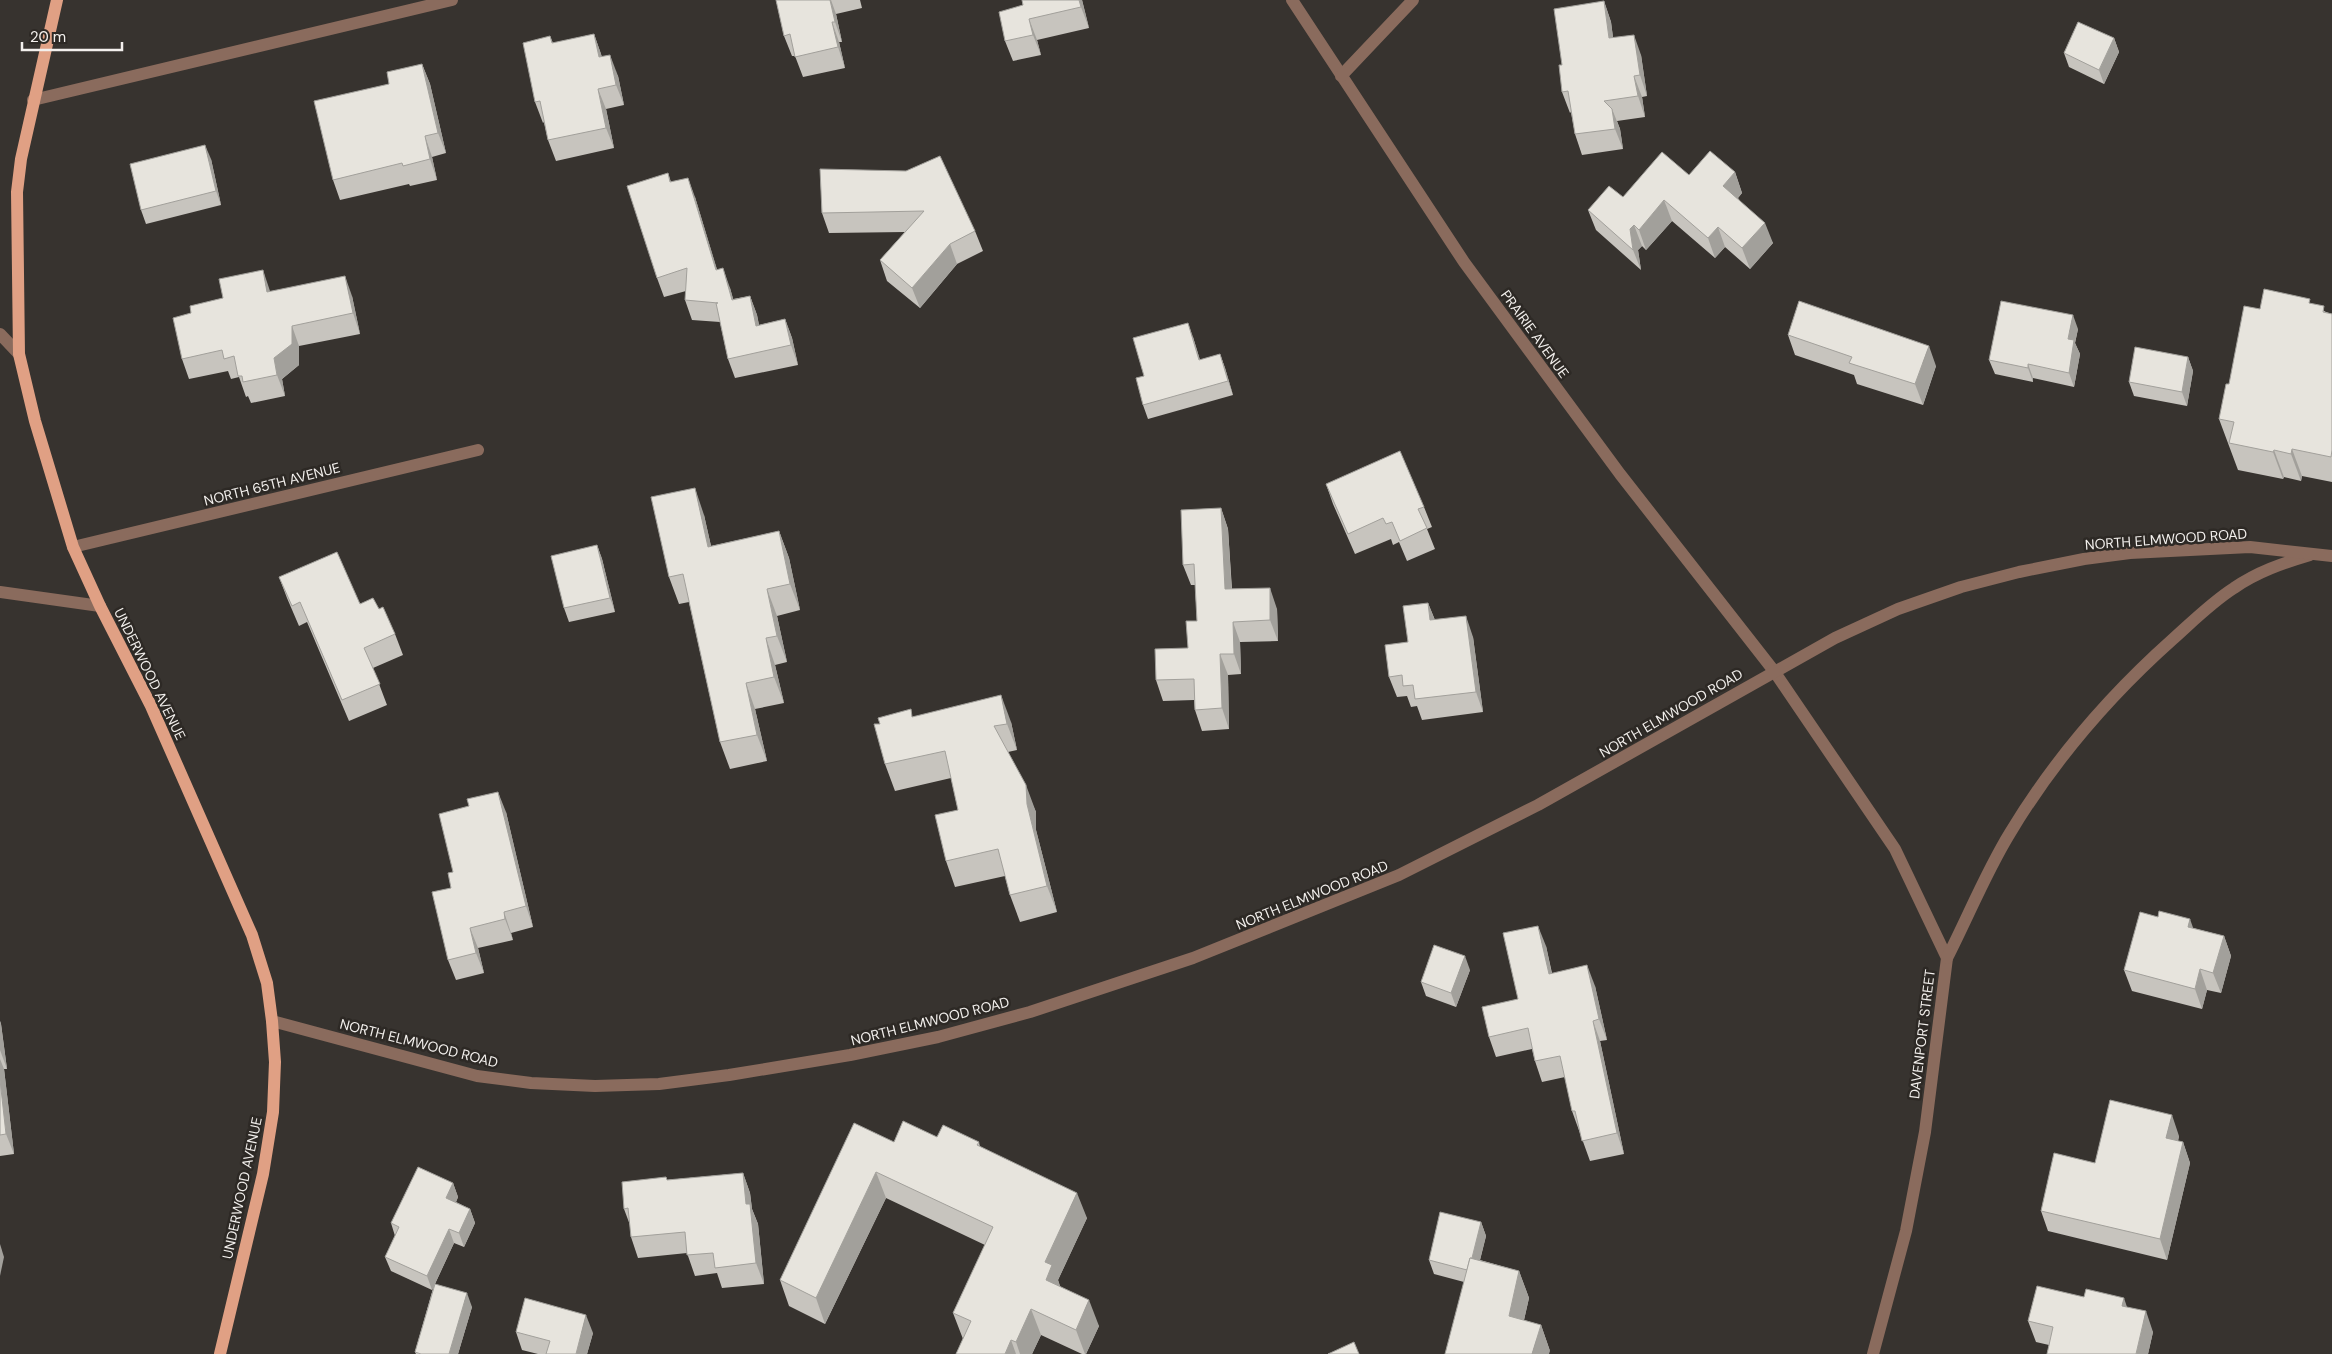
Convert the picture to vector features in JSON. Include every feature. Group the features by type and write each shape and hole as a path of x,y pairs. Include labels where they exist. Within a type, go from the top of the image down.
{"main road":[{"name":"UNDERWOOD AVENUE","path":"57,0 21,159 18,192 19,354 35,420 74,547 100,606 151,706 252,935 267,983 272,1021 275,1062 270,1129 263,1174 220,1354"}],"street":[{"path":"33,100 452,0"},
{"name":"PRAIRIE AVENUE","path":"1292,0 1464,262 1620,474 1774,671"},
{"path":"1341,76 1413,0"},
{"path":"0,334 19,354"},
{"name":"NORTH 65TH AVENUE","path":"74,547 478,450"},
{"name":"NORTH ELMWOOD ROAD","path":"272,1021 477,1076 531,1083 595,1086 659,1084 729,1075 850,1055 938,1037 1030,1012 1193,958 1399,875 1538,805 1835,638 1898,609 1961,587 2019,572 2084,559 2130,554 2250,547 2332,556"},
{"name":"NORTH ELMWOOD ROAD","path":"1947,958 2009,834 2041,784 2076,738 2112,698 2160,650 2233,588 2270,568 2314,553"},
{"path":"0,592 100,606"},
{"name":"DAVENPORT STREET","path":"1774,671 1895,849 1947,958 1923,1141 1906,1232 1873,1354"}],"building":[{"path":"776,0 830,0 835,22 832,22 838,47 795,57 790,34 784,36"},
{"path":"1022,0 1079,0 1081,7 1029,19 1033,35 1005,41 999,12 1023,5"},
{"path":"1604,1 1609,38 1634,35 1640,75 1634,76 1638,96 1604,101 1612,109 1615,129 1575,134 1568,91 1562,92 1559,65 1562,65 1554,9"},
{"path":"2078,22 2114,38 2099,70 2064,53"},
{"path":"594,34 599,57 610,55 616,85 598,89 606,128 548,140 540,101 535,102 523,43 550,36 552,43"},
{"path":"422,64 438,133 425,136 430,159 403,166 402,163 333,180 314,101 389,84 387,72"},
{"path":"205,145 216,191 141,210 130,164"},
{"path":"1710,151 1735,172 1723,186 1765,223 1742,248 1718,227 1708,238 1664,200 1639,230 1634,225 1630,229 1633,250 1588,210 1609,186 1623,197 1662,152 1689,175"},
{"path":"940,156 975,231 950,244 912,288 880,260 924,211 822,213 820,169 906,171"},
{"path":"668,173 670,182 688,178 716,270 723,268 732,300 750,296 756,326 785,319 791,345 728,359 716,303 718,303 685,300 687,268 657,278 627,186"},
{"path":"263,270 267,292 345,276 353,313 292,326 292,344 274,358 277,375 243,382 242,376 238,376 234,356 224,359 222,350 182,359 173,318 191,313 190,306 223,298 219,279"},
{"path":"2264,289 2310,299 2309,303 2324,306 2323,312 2332,314 2331,457 2292,449 2291,454 2274,450 2273,452 2229,443 2234,422 2219,419 2226,384 2229,384 2244,306 2260,309"},
{"path":"1799,301 1929,346 1915,384 1849,363 1852,357 1788,335"},
{"path":"2001,301 2073,315 2068,339 2074,340 2069,373 2028,364 2028,368 1989,360"},
{"path":"1188,323 1199,360 1220,354 1228,381 1143,405 1136,378 1144,376 1133,338"},
{"path":"2135,347 2188,357 2182,392 2129,382"},
{"path":"1400,451 1424,507 1418,509 1427,528 1400,541 1392,522 1386,524 1383,518 1348,534 1326,484"},
{"path":"695,488 708,547 779,531 790,584 767,589 777,636 766,638 774,677 746,683 757,735 720,742 683,574 669,577 651,497"},
{"path":"1221,508 1225,589 1270,588 1270,620 1233,622 1234,654 1220,654 1222,708 1195,710 1194,679 1156,680 1155,649 1188,648 1186,621 1197,621 1194,564 1183,565 1181,510"},
{"path":"597,545 610,598 564,608 551,556"},
{"path":"337,552 360,604 373,598 379,609 383,607 395,634 364,648 380,684 342,700 300,602 292,606 279,577"},
{"path":"1428,603 1430,620 1466,616 1476,692 1415,699 1413,685 1403,686 1402,675 1389,677 1385,645 1408,642 1403,606"},
{"path":"1001,695 1007,724 994,726 1026,785 1027,804 1047,886 1010,895 998,849 946,861 935,815 958,810 945,751 885,764 874,724 880,724 878,718 911,709 912,717"},
{"path":"498,792 526,906 504,912 505,919 470,928 476,953 448,960 432,892 451,888 448,873 453,872 439,814 469,806 467,799"},
{"path":"2159,911 2190,919 2188,927 2224,936 2213,973 2200,969 2195,989 2124,970 2140,912 2158,917"},
{"path":"1538,926 1549,974 1587,965 1599,1019 1593,1021 1617,1133 1582,1141 1575,1111 1572,1111 1560,1056 1535,1061 1528,1028 1489,1037 1482,1007 1518,999 1503,933"},
{"path":"1434,945 1465,956 1451,993 1421,982"},
{"path":"0,1080 6,1134 0,1135"},
{"path":"2110,1100 2172,1115 2166,1138 2183,1142 2160,1239 2041,1211 2054,1153 2095,1163"},
{"path":"903,1121 937,1137 943,1125 979,1142 977,1145 1077,1193 1045,1262 1052,1265 1046,1280 1089,1300 1076,1330 1031,1309 1016,1342 1011,1340 1005,1354 956,1354 971,1321 953,1313 993,1227 876,1172 816,1298 780,1280 854,1123 894,1142"},
{"path":"418,1167 453,1183 446,1198 470,1209 459,1233 449,1229 427,1276 385,1257 399,1227 391,1223"},
{"path":"743,1173 746,1204 750,1204 756,1263 715,1268 713,1253 687,1255 685,1232 631,1237 628,1208 624,1209 622,1182 666,1177 667,1180"},
{"path":"1440,1212 1481,1222 1467,1270 1429,1260"},
{"path":"1470,1258 1519,1271 1509,1316 1541,1325 1532,1354 1445,1354"},
{"path":"435,1284 467,1293 449,1354 421,1354 415,1352"},
{"path":"2037,1286 2084,1297 2086,1289 2124,1298 2122,1306 2146,1311 2136,1354 2047,1354 2053,1327 2028,1321"},
{"path":"525,1298 586,1315 576,1354 546,1354 550,1341 516,1332"},
{"path":"1354,1342 1359,1354 1328,1354"}]}
